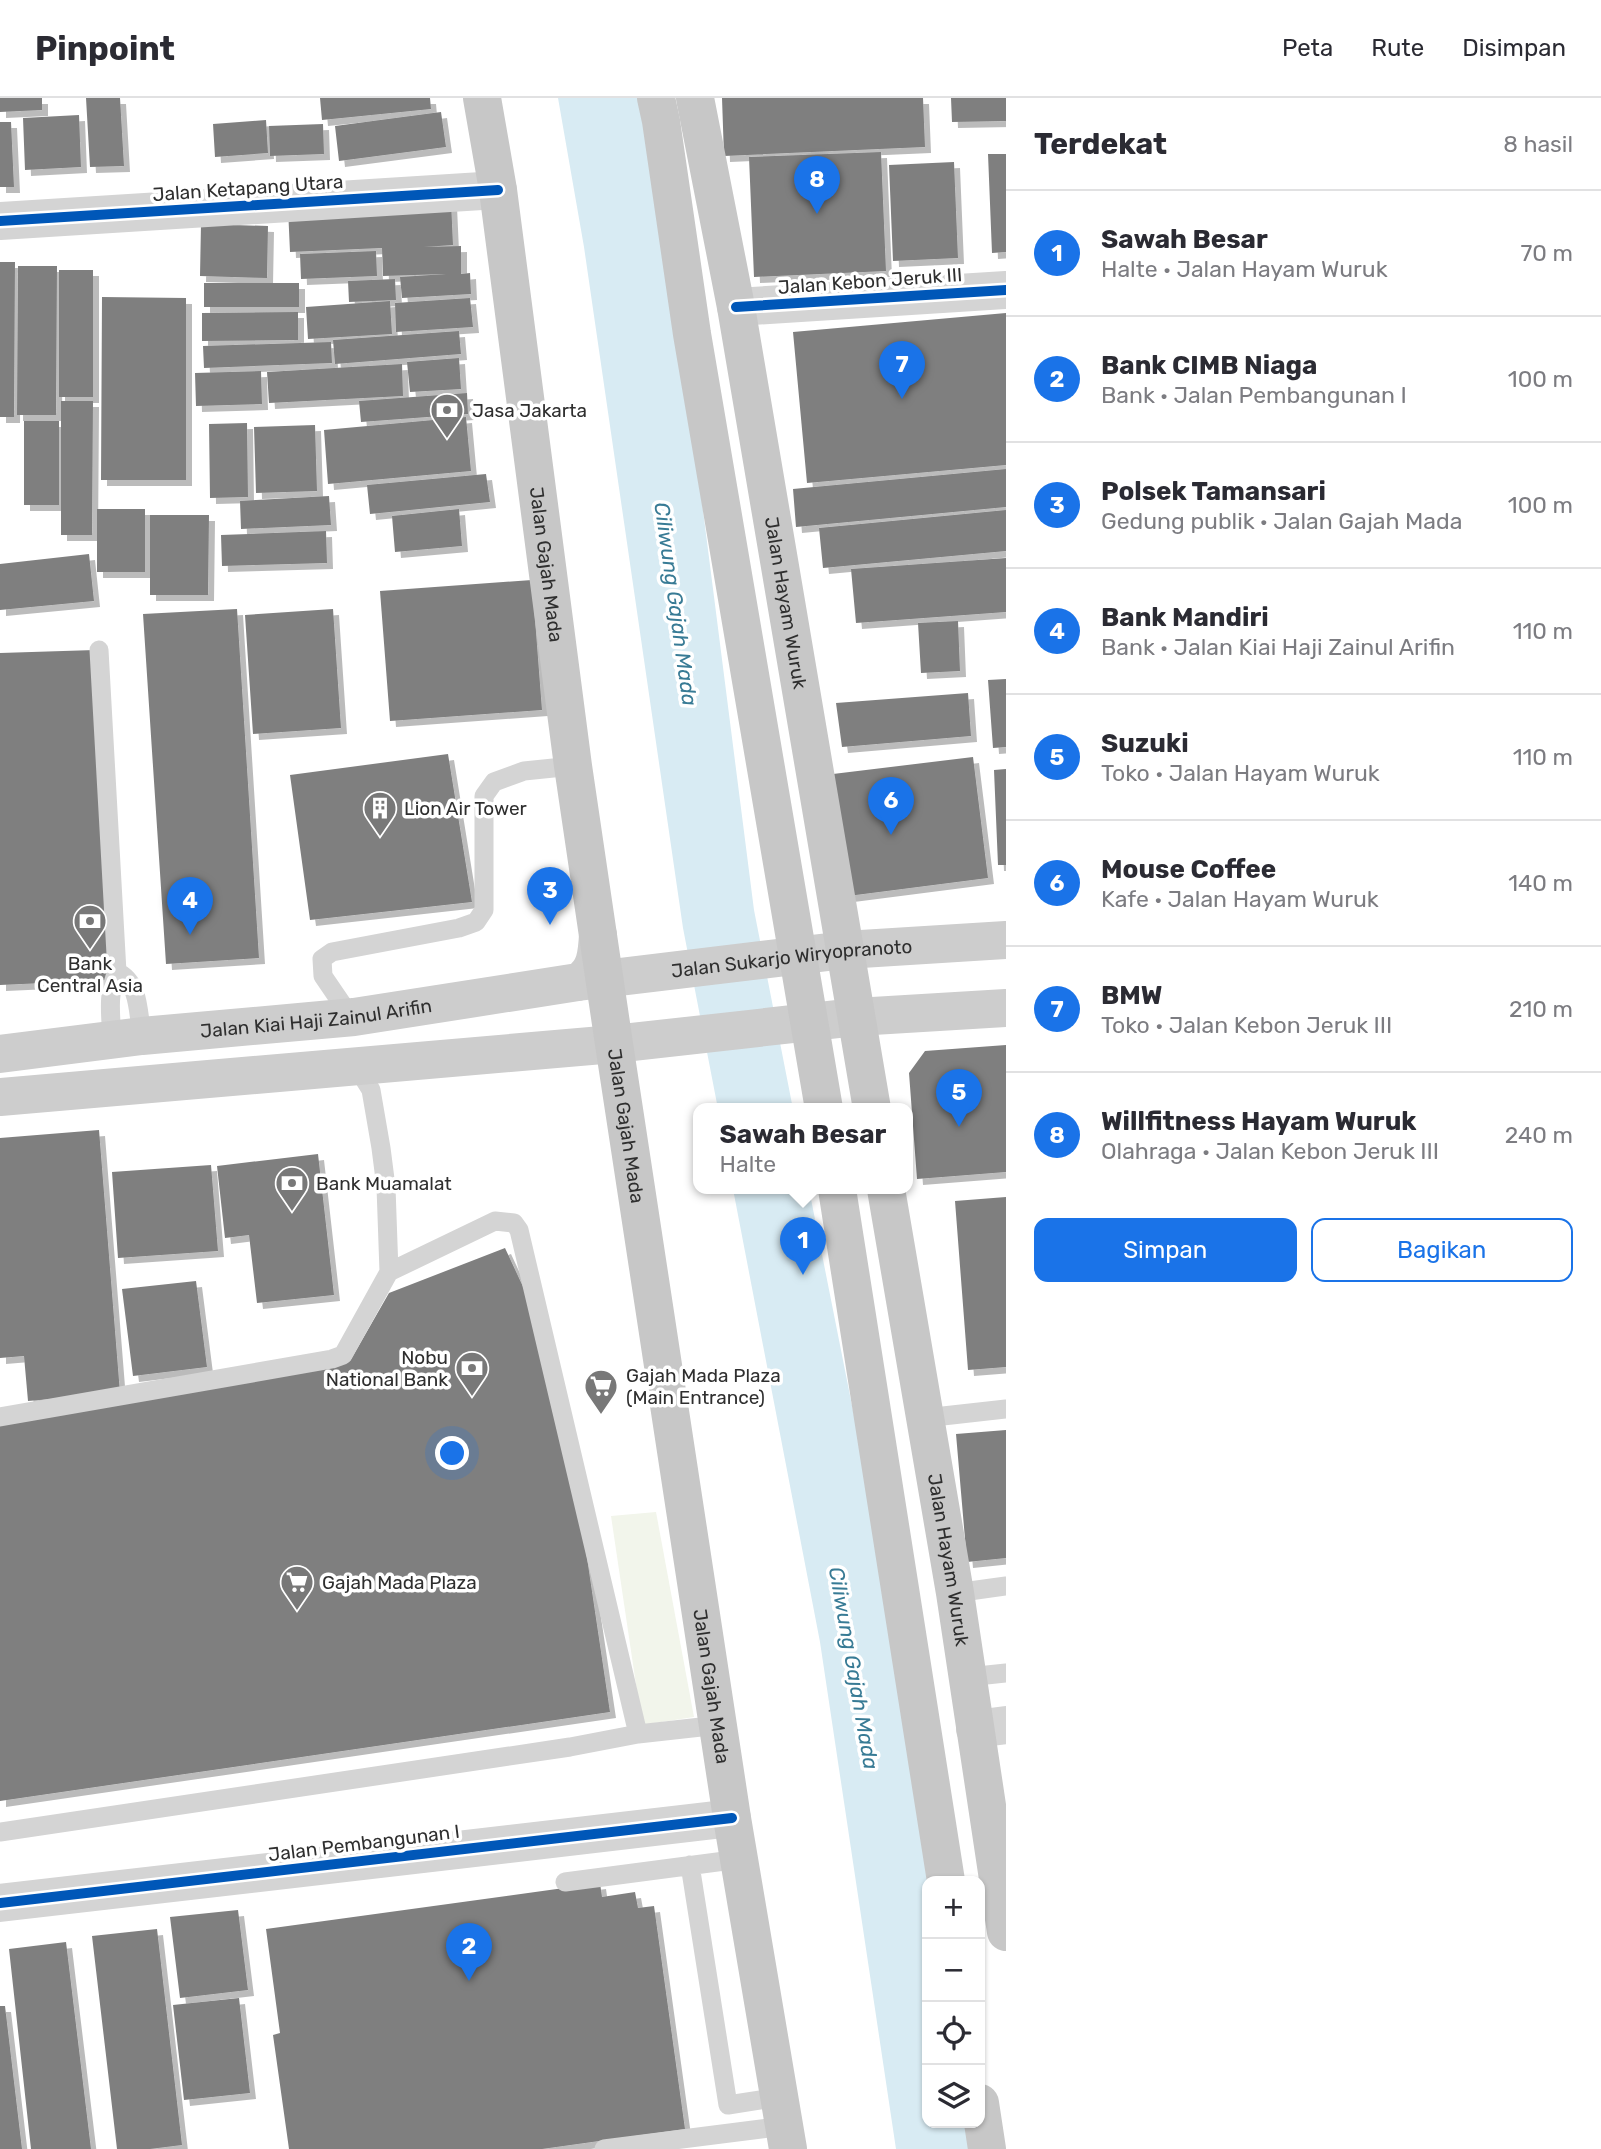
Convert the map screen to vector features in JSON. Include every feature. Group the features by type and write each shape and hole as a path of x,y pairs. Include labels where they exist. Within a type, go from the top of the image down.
{"main road":[{"name":"Jalan Gajah Mada","path":"482,98 498,190 573,766 598,935 592,981 614,1044 732,1818 784,2124"},
{"path":"656,98 785,957 796,1023 822,1103"},
{"name":"Jalan Hayam Wuruk","path":"695,98 736,307 871,1103"},
{"name":"Jalan Sukarjo Wiryopranoto","path":"592,981 845,950 1006,940"},
{"name":"Jalan Kiai Haji Zainul Arifin","path":"0,1054 127,1038 351,1017 592,981"},
{"path":"0,1097 614,1044 856,1017 1006,1008"},
{"path":"351,1017 356,1066"},
{"path":"838,1194 945,1876"},
{"name":"Jalan Hayam Wuruk","path":"887,1194 968,1677 991,1727 1006,1932"},
{"path":"984,2128 987,2149"}],"street":[{"name":"Jalan Ketapang Utara","path":"0,221 498,190"},
{"name":"Jalan Kebon Jeruk III","path":"736,307 1006,290"},
{"name":"Jalan Pembangunan I","path":"0,1903 732,1818"}],"lane":[{"path":"99,650 117,972 111,985 110,997 127,1038"},
{"path":"351,1017 323,976 322,959 332,952 459,928 476,922 484,910 484,796 494,782 524,771 573,766"},
{"path":"117,972 133,985 127,1038"},
{"path":"0,1417 343,1355 389,1272 387,1186 381,1147 371,1090 356,1066"},
{"path":"389,1272 495,1221 514,1223 519,1230 638,1734"},
{"path":"925,1418 1006,1409"},
{"path":"955,1593 1006,1586"},
{"path":"968,1677 1006,1673"},
{"path":"0,1832 570,1747 638,1734 719,1725"},
{"path":"565,1882 740,1859"},
{"path":"690,1866 728,2105 784,2124"},
{"path":"604,2149 784,2124"}],"shaded area":[{"path":"656,1512 694,1717 642,1725 611,1516"}],"water":[{"name":"Ciliwung Gajah Mada","path":"558,98 647,98 665,213 754,910 792,1103 717,1103 683,928 584,247"},
{"name":"Ciliwung Gajah Mada","path":"734,1194 810,1194 896,1627 926,1876 922,1876 922,2128 969,2128 972,2149 896,2149 820,1642"}],"building":[{"path":"0,98 42,98 42,110 0,112"},
{"path":"86,98 120,98 124,166 90,167"},
{"path":"320,98 430,98 431,109 322,120"},
{"path":"722,98 923,98 925,147 724,156"},
{"path":"951,98 1006,98 1006,121 952,122"},
{"path":"441,112 446,147 339,161 335,126"},
{"path":"79,115 81,167 25,170 23,118"},
{"path":"266,120 268,153 215,157 213,124"},
{"path":"0,122 11,122 14,187 0,187"},
{"path":"323,124 324,154 270,156 269,126"},
{"path":"881,152 886,271 754,277 749,157"},
{"path":"988,154 1006,154 1006,252 992,253"},
{"path":"954,162 958,258 893,261 889,165"},
{"path":"451,201 453,245 424,247 461,246 461,274 470,273 471,294 402,298 400,277 446,274 383,276 382,248 290,252 288,208"},
{"path":"201,224 268,226 267,278 200,276"},
{"path":"376,251 377,276 301,279 300,254"},
{"path":"0,262 15,262 14,417 0,417"},
{"path":"18,266 57,266 56,415 17,415"},
{"path":"59,270 93,270 93,397 59,397"},
{"path":"395,279 396,300 349,302 348,281"},
{"path":"204,283 299,283 299,307 204,307"},
{"path":"102,297 186,298 186,480 101,480"},
{"path":"470,298 473,327 396,332 395,303"},
{"path":"390,301 392,334 308,339 306,307"},
{"path":"298,312 298,340 202,341 202,313"},
{"path":"1006,313 1006,465 807,483 793,332"},
{"path":"459,331 461,354 335,364 333,340"},
{"path":"331,342 332,363 204,368 203,346"},
{"path":"459,358 461,389 410,392 407,362"},
{"path":"402,364 403,396 269,403 267,372"},
{"path":"261,371 262,404 196,406 195,373"},
{"path":"467,393 468,414 361,422 359,401"},
{"path":"61,401 93,401 92,535 61,535"},
{"path":"466,417 471,471 328,484 324,430"},
{"path":"24,421 59,421 59,505 24,505"},
{"path":"247,423 248,497 210,498 209,424"},
{"path":"315,425 317,491 256,493 254,427"},
{"path":"1006,469 1006,507 796,527 793,489"},
{"path":"486,474 490,502 370,514 367,485"},
{"path":"329,496 331,525 241,529 240,501"},
{"path":"97,509 145,509 145,572 97,572"},
{"path":"459,509 462,546 395,552 392,516"},
{"path":"1006,510 1006,551 823,568 819,528"},
{"path":"150,515 209,515 208,595 150,595"},
{"path":"326,531 327,563 222,566 221,535"},
{"path":"89,554 94,601 0,610 0,564"},
{"path":"1006,558 1006,612 856,623 851,569"},
{"path":"532,580 542,710 390,721 380,591"},
{"path":"237,609 259,958 166,964 143,614"},
{"path":"333,609 341,728 253,734 245,615"},
{"path":"958,621 960,671 921,673 918,623"},
{"path":"95,650 110,980 0,985 0,653"},
{"path":"1006,679 1006,747 993,748 988,680"},
{"path":"968,693 971,736 842,747 836,703"},
{"name":"Lion Air Tower","path":"448,754 472,902 310,920 290,775"},
{"path":"973,757 988,878 848,896 833,774"},
{"path":"1006,769 1006,865 998,865 994,770"},
{"path":"1006,1045 1006,1172 917,1179 909,1073 925,1051"},
{"path":"99,1130 120,1393 28,1401 24,1356 0,1358 0,1138"},
{"path":"318,1154 334,1295 257,1303 249,1235 225,1238 217,1166"},
{"path":"211,1165 218,1251 118,1258 112,1172"},
{"path":"1006,1197 1006,1367 968,1370 955,1201"},
{"name":"Gajah Mada Plaza","path":"505,1248 538,1319 580,1511 610,1712 0,1801 0,1421 350,1361 389,1293"},
{"path":"196,1281 207,1367 133,1376 122,1289"},
{"path":"1006,1430 1006,1558 967,1562 956,1434"},
{"path":"600,1883 602,1897 635,1892 638,1908 654,1906 685,2129 542,2149 289,2149 273,2035 280,2033 266,1929"},
{"path":"238,1910 248,1990 180,1998 170,1917"},
{"path":"157,1929 182,2145 117,2149 92,1936"},
{"path":"66,1942 91,2149 31,2149 9,1949"},
{"path":"239,1998 250,2093 184,2100 173,2005"},
{"path":"0,2006 5,2006 22,2149 0,2149"}],"cycle path":[{"path":"0,221 498,190"},
{"path":"736,307 1006,290"},
{"path":"0,1903 732,1818"}],"place":[{"name":"Willfitness Hayam Wuruk","path":"817,214"},
{"name":"BMW","path":"902,399"},
{"name":"Jasa Jakarta","path":"447,440"},
{"name":"Mouse Coffee","path":"891,835"},
{"name":"Lion Air Tower","path":"380,838"},
{"name":"Polsek Tamansari","path":"550,925"},
{"name":"Bank Mandiri","path":"190,935"},
{"name":"Bank Central Asia","path":"90,951"},
{"name":"Suzuki","path":"959,1127"},
{"name":"Bank Muamalat","path":"292,1213"},
{"name":"Sawah Besar","path":"803,1275"},
{"name":"Nobu National Bank","path":"472,1398"},
{"name":"Gajah Mada Plaza (Main Entrance)","path":"601,1416"},
{"name":"Gajah Mada Plaza","path":"297,1612"},
{"name":"Bank CIMB Niaga","path":"469,1981"}]}
